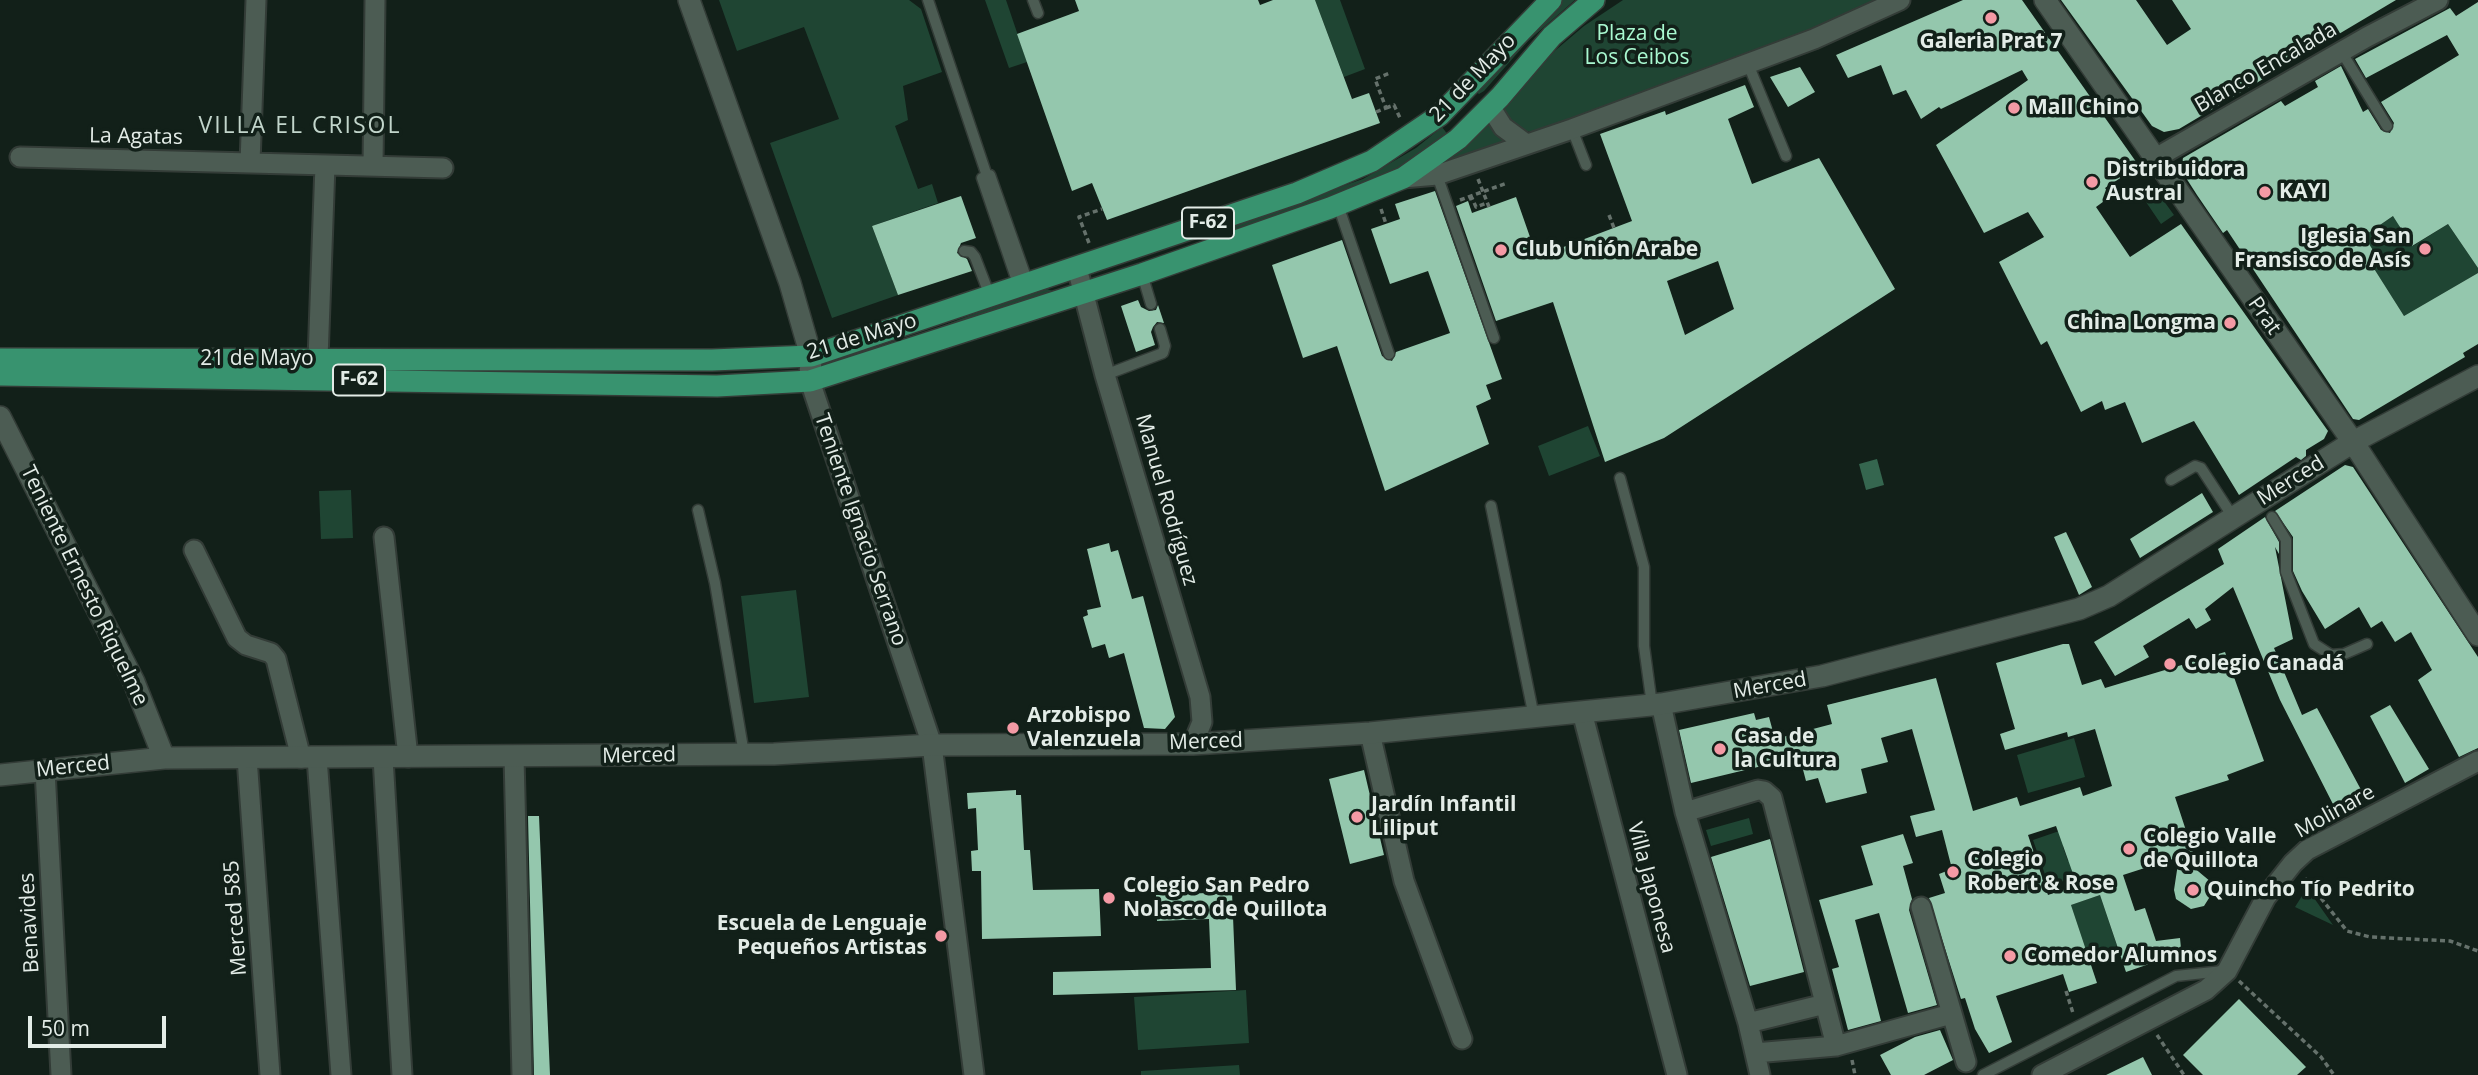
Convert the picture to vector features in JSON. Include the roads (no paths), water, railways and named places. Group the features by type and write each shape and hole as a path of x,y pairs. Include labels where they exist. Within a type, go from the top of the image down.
{"main road":[{"name":"Teniente Ignacio Serrano","path":"689,0 790,283 811,356 810,382"},
{"name":"21 de Mayo","path":"0,359 712,360 811,356 1297,193 1392,149 1430,123 1459,98 1551,0"},
{"name":"21 de Mayo","path":"0,375 717,386 810,382 1142,274 1338,205 1403,178 1458,139 1490,108 1552,36 1594,0"},
{"name":"Prat","path":"2045,0 2353,442 2478,635"},
{"name":"Merced","path":"0,775 163,758 744,755 932,745 1193,744 1370,733 1656,705 1822,676 2071,612 2109,596 2233,517 2268,510 2353,442 2478,376"},
{"name":"Teniente Ernesto Riquelme","path":"0,417 134,682 163,758"}],"street":[{"path":"250,163 256,0"},
{"path":"373,166 375,0"},
{"name":"21 de Mayo","path":"1403,178 1437,175 1572,129 1748,64 1900,0"},
{"name":"Blanco Encalada","path":"2154,159 2342,51 2438,0"},
{"name":"21 de Mayo","path":"1490,108 1503,127 1527,144"},
{"name":"La Agatas","path":"20,157 443,167"},
{"path":"318,359 325,165"},
{"name":"Manuel Rodríguez","path":"1087,264 1083,293 1200,697 1202,722 1193,744"},
{"name":"Teniente Ignacio Serrano","path":"810,382 932,745 974,1075"},
{"path":"384,537 408,757"},
{"path":"194,550 237,638 246,645 271,653 276,659 309,758 341,1075"},
{"path":"1656,705 1748,1023 1760,1075"},
{"name":"Villa Japonesa","path":"1582,712 1677,1075"},
{"path":"1370,733 1404,881 1462,1039"},
{"path":"514,757 522,1075"},
{"name":"Merced 585","path":"247,758 271,1075"},
{"path":"383,758 402,1075"},
{"name":"Molinare","path":"2042,1075 2206,990 2227,971 2266,897 2307,850 2478,761"},
{"name":"Benavides","path":"45,770 61,1075"},
{"path":"1685,812 1758,790 1764,791 1772,798 1836,1046"},
{"path":"1921,907 1966,1062"},
{"path":"1748,1023 1825,1003"},
{"path":"1755,1052 1836,1046 1951,1014"}],"lane":[{"path":"928,0 1024,285"},
{"path":"1033,0 1038,13"},
{"path":"2342,51 2387,126"},
{"path":"1748,64 1786,156"},
{"path":"1572,129 1586,165"},
{"path":"1437,175 1452,204 1494,338"},
{"path":"1338,205 1389,354"},
{"path":"964,251 971,252 975,257 990,296"},
{"path":"1142,274 1151,304"},
{"path":"1105,375 1163,353 1165,346 1160,329"},
{"path":"2171,480 2195,466 2201,468 2233,517"},
{"path":"1620,478 1644,568 1644,646 1656,705"},
{"path":"1491,506 1534,717"},
{"path":"698,510 715,583 744,755"},
{"path":"2268,510 2286,540 2286,572 2314,645 2331,655 2344,654 2367,644"},
{"path":"1983,1075 2176,976 2227,971"}],"place":[{"name":"Galeria Prat 7","path":"1991,18"},
{"name":"Mall Chino","path":"2014,108"},
{"name":"Distribuidora Austral","path":"2092,182"},
{"name":"KAYI","path":"2265,192"},
{"name":"Iglesia San Fransisco de Asís","path":"2425,249"},
{"name":"Club Unión Arabe","path":"1501,250"},
{"name":"China Longma","path":"2230,323"},
{"name":"Colegio Canadá","path":"2170,664"},
{"name":"Arzobispo Valenzuela","path":"1013,728"},
{"name":"Casa de la Cultura","path":"1720,749"},
{"name":"Jardín Infantil Liliput","path":"1357,817"},
{"name":"Colegio Valle de Quillota","path":"2129,849"},
{"name":"Colegio Robert & Rose","path":"1953,872"},
{"name":"Quincho Tío Pedrito","path":"2193,890"},
{"name":"Colegio San Pedro Nolasco de Quillota","path":"1109,898"},
{"name":"Escuela de Lenguaje Pequeños Artistas","path":"941,936"},
{"name":"Comedor Alumnos","path":"2010,956"}],"district":[{"name":"VILLA EL CRISOL","path":"300,126"}],"park label":[{"name":"Plaza de Los Ceibos","path":"1637,46"}]}
